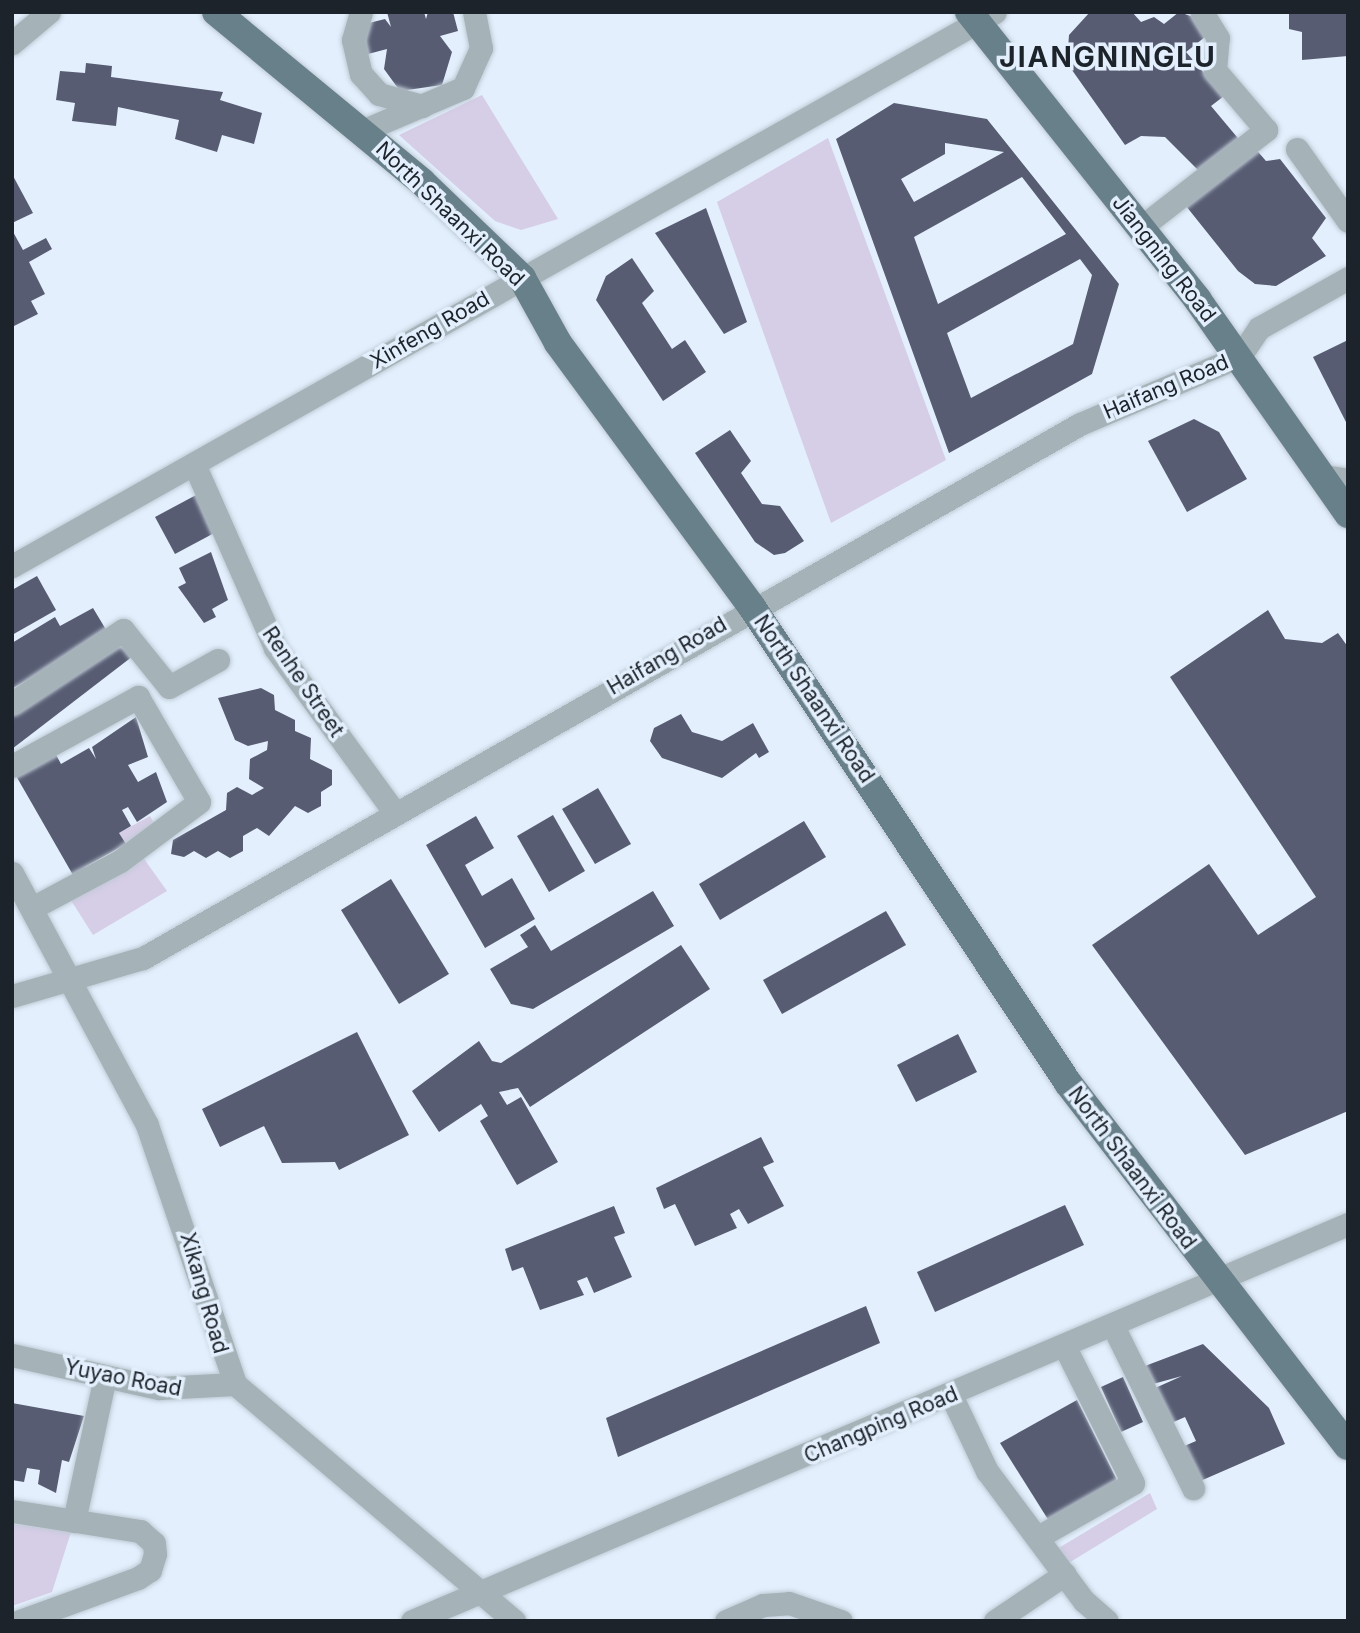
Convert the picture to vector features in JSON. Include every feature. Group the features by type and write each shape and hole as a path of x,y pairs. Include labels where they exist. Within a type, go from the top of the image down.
{"main road":[{"name":"North Shaanxi Road","path":"216,12 362,131 522,278 565,353 752,607 1068,1083 1217,1282 1348,1446"},
{"name":"Jiangning Road","path":"981,16 1140,228 1335,478 1348,514"}],"street":[{"path":"12,43 49,12"},
{"path":"361,12 353,40 356,63 369,85 400,110"},
{"path":"362,131 400,110 429,106 463,88 475,70 481,36 474,12"},
{"path":"1140,228 1266,130 1215,70 1221,49 1202,12"},
{"name":"Xinfeng Road","path":"12,566 981,16"},
{"path":"1297,149 1348,222"},
{"name":"Haifang Road","path":"12,996 143,958 752,607 1080,424 1240,356 1259,328 1348,278"},
{"name":"Renhe Street","path":"194,464 275,649 396,813"},
{"path":"12,703 123,630 169,687 218,660"},
{"path":"12,766 138,697 199,802 120,861 32,908"},
{"name":"Xikang Road","path":"12,873 71,977 168,1174 234,1384"},
{"name":"Changping Road","path":"412,1621 1065,1347 1348,1224"},
{"path":"1113,1326 1192,1488"},
{"path":"1038,1538 1133,1483 1065,1347"},
{"name":"Yuyao Road","path":"12,1355 105,1377 197,1391 234,1384"},
{"path":"74,1521 105,1377"},
{"path":"234,1384 514,1621"},
{"path":"951,1395 988,1471 1065,1574 1107,1621"},
{"path":"12,1511 140,1531 154,1543 150,1570 20,1621"},
{"path":"995,1621 1065,1574"},
{"path":"726,1621 764,1605 789,1603 841,1621"}],"shaded area":[{"path":"482,95 558,219 521,230 495,221 399,135"},
{"path":"828,138 946,460 831,523 717,202"},
{"path":"150,816 156,827 126,844 119,833"},
{"path":"137,849 167,891 93,935 67,894"},
{"path":"1150,1493 1157,1509 1067,1564 1057,1549"},
{"path":"12,1524 71,1532 52,1592 12,1606"}],"building":[{"path":"387,12 424,12 426,19 428,12 453,12 458,31 440,36 452,52 442,85 400,91 384,69 387,49 368,54 361,25 385,19 391,27"},
{"path":"1090,12 1132,12 1141,22 1154,17 1164,24 1179,12 1196,18 1205,37 1186,52 1224,96 1211,106 1242,143 1202,174 1165,137 1141,136 1125,145 1067,63 1069,35"},
{"path":"1289,12 1348,12 1348,56 1302,60 1302,32 1289,29"},
{"path":"86,63 112,66 111,77 223,92 220,100 262,113 254,144 222,135 217,152 175,139 179,120 118,107 116,126 72,121 75,103 56,100 60,71 85,73"},
{"path":"894,103 987,119 1119,284 1092,374 949,453 836,139","holes":["945,143 1004,152 914,202 901,179 945,154","1022,177 1066,234 938,304 914,237","1080,259 1092,275 1073,344 971,398 947,333"]},
{"path":"1253,146 1266,161 1280,159 1326,218 1312,238 1326,256 1276,286 1255,284 1238,271 1182,201"},
{"path":"12,174 33,213 12,223"},
{"path":"706,208 747,322 724,334 655,233"},
{"path":"12,230 23,250 46,238 52,249 29,262 45,294 31,301 38,314 12,327"},
{"path":"632,258 654,291 642,303 672,349 685,340 706,372 663,401 596,300 606,276"},
{"path":"1348,340 1348,426 1313,357"},
{"path":"1194,419 1219,432 1247,479 1187,512 1148,441"},
{"path":"730,430 751,461 741,473 762,504 780,506 804,541 785,553 774,555 755,542 695,453"},
{"path":"198,494 218,531 175,554 155,517"},
{"path":"211,552 228,600 212,609 216,617 204,623 178,587 186,583 179,568"},
{"path":"37,576 56,610 12,635 12,590"},
{"path":"93,608 108,633 12,689 12,643 55,617 60,626"},
{"path":"1268,610 1285,639 1322,643 1338,633 1348,647 1348,1111 1245,1155 1092,945 1209,864 1258,935 1316,897 1170,677"},
{"path":"121,639 133,656 12,749 12,716"},
{"path":"261,688 274,695 275,710 295,720 295,731 311,738 310,759 332,770 332,785 321,792 321,806 308,813 295,806 269,836 257,828 243,836 243,851 230,858 218,851 206,858 194,851 184,857 171,854 173,840 226,810 227,793 237,787 252,795 264,788 249,779 250,759 267,750 268,741 248,746 235,740 218,698"},
{"path":"681,714 692,732 722,741 753,723 769,752 759,758 756,753 722,778 662,758 650,741 654,728"},
{"path":"136,717 148,757 128,765 138,782 156,772 167,802 137,822 128,807 122,810 131,826 119,833 126,844 85,867 77,882 15,774 54,751 61,764 89,748 96,759 92,747"},
{"path":"598,788 631,844 595,864 562,809"},
{"path":"553,815 585,871 549,892 517,836"},
{"path":"476,816 494,848 465,865 482,896 512,878 535,919 485,948 426,845"},
{"path":"804,821 826,857 720,920 699,884"},
{"path":"391,879 449,974 399,1004 341,910"},
{"path":"653,891 674,926 533,1009 511,1004 490,969 528,947 520,935 535,925 551,951"},
{"path":"886,911 906,945 782,1014 763,980"},
{"path":"681,945 710,989 530,1107 518,1088 499,1092 507,1105 521,1097 558,1162 517,1185 480,1121 488,1116 481,1104 439,1132 412,1091 479,1041 492,1061 501,1063"},
{"path":"357,1032 409,1135 339,1170 335,1162 282,1163 264,1126 220,1147 202,1109"},
{"path":"958,1034 977,1072 916,1102 897,1065"},
{"path":"761,1137 774,1162 763,1167 784,1206 748,1224 739,1209 730,1214 737,1228 695,1246 675,1204 664,1209 656,1188"},
{"path":"1065,1205 1084,1245 935,1312 917,1272"},
{"path":"614,1206 625,1233 614,1237 632,1277 594,1293 587,1277 577,1281 584,1295 540,1310 523,1267 512,1271 505,1249"},
{"path":"866,1306 880,1343 618,1457 606,1418"},
{"path":"1203,1344 1269,1408 1285,1444 1198,1482 1182,1447 1196,1441 1185,1417 1169,1424 1153,1389 1182,1376 1153,1384 1145,1366"},
{"path":"1123,1377 1143,1422 1121,1432 1101,1387"},
{"path":"1077,1400 1118,1482 1049,1521 1000,1443"},
{"path":"12,1403 84,1416 69,1462 62,1460 56,1493 38,1484 40,1470 27,1468 24,1482 12,1480"}],"district":[{"name":"JIANGNINGLU","path":"1108,57"}]}
